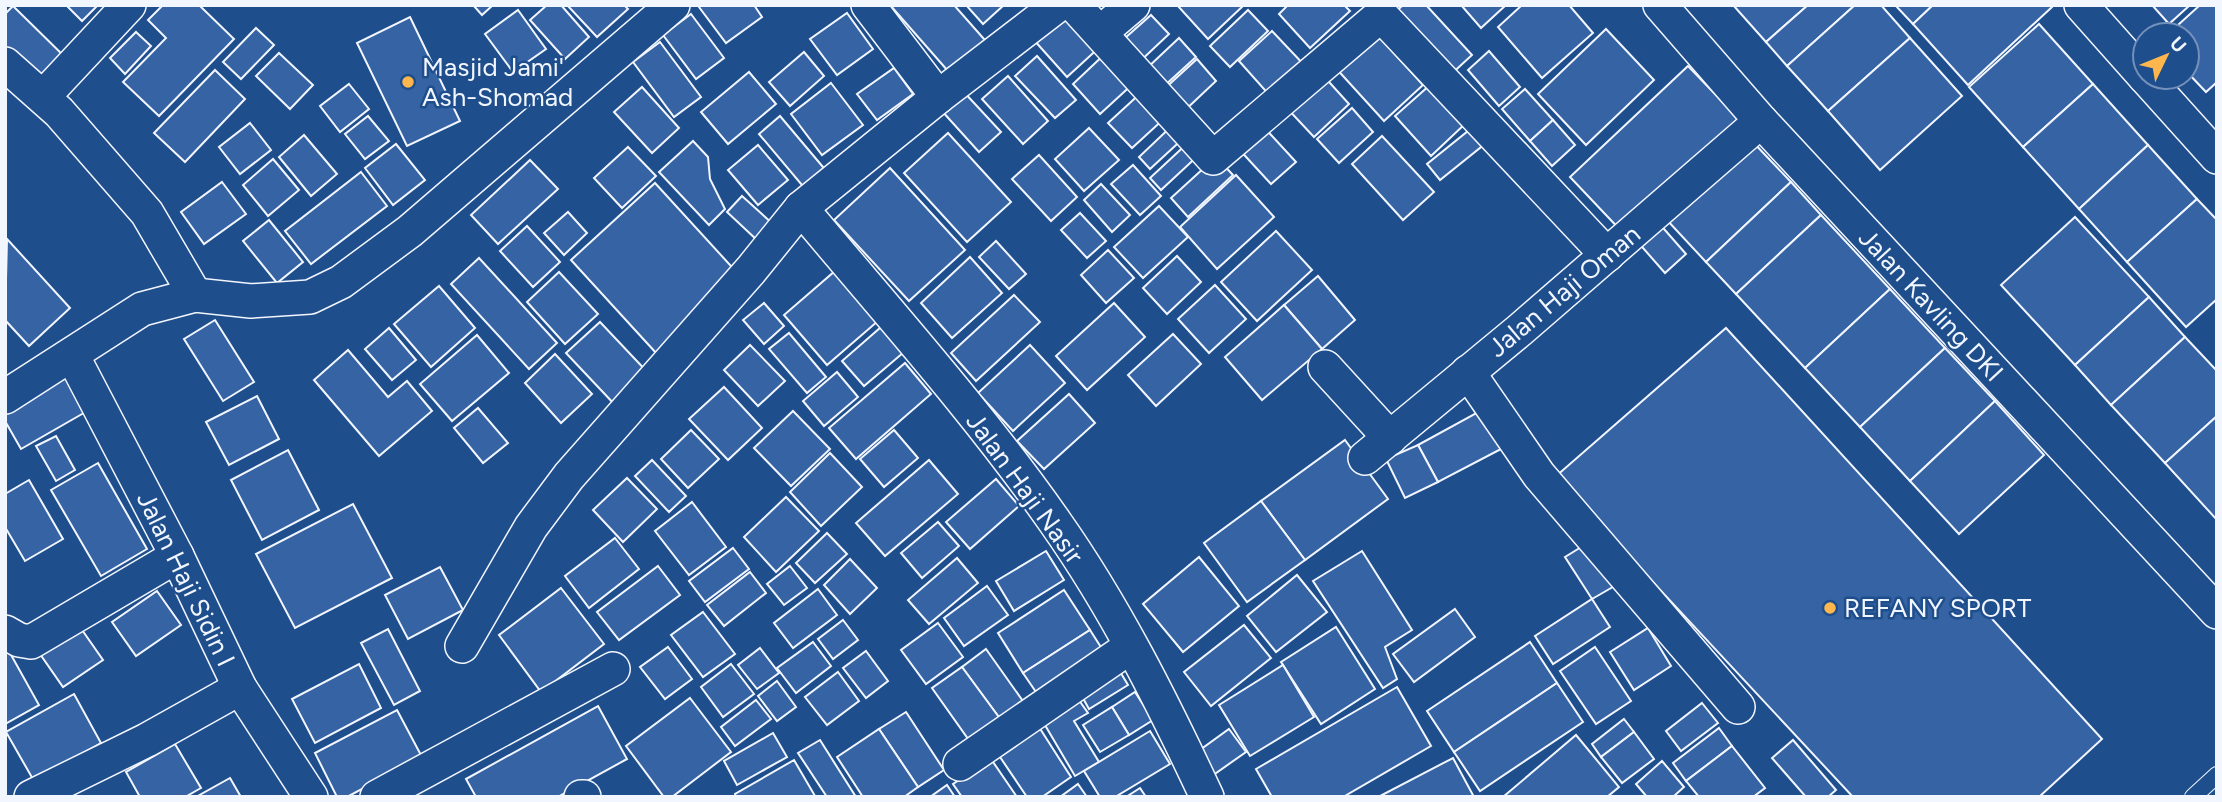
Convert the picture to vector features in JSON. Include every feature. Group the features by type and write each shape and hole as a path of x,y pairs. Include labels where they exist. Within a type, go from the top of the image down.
{"street":[{"path":"43,97 129,5"},
{"path":"5,397 142,309 195,295 279,301 310,297 341,282 411,231 673,5"},
{"path":"869,5 938,97"},
{"path":"462,646 531,527 569,476 751,270 801,208 938,97 1058,5"},
{"path":"1073,5 1213,158 1381,15 1607,255"},
{"path":"1100,33 1133,5"},
{"name":"Jalan Kavling DKI","path":"1660,5 1761,121 2213,601"},
{"path":"2081,5 2131,61"},
{"path":"5,64 43,97 98,153 147,213 195,295"},
{"path":"2158,91 2217,157"},
{"name":"Jalan Haji Oman","path":"1325,367 1377,448 1607,255 1761,121"},
{"name":"Jalan Haji Nasir","path":"801,208 985,429 1048,513 1130,647 1207,797"},
{"name":"Jalan Haji Sidin I","path":"72,355 177,556 240,688 311,797"},
{"path":"1468,372 1539,475 1738,708"},
{"path":"5,632 19,640 31,642 177,556"},
{"path":"960,764 1130,647"},
{"path":"377,797 613,669"},
{"path":"31,797 147,740 240,688"}],"lane":[{"path":"2193,797 2217,775"}],"building":[{"path":"66,5 98,5 82,21"},
{"path":"163,5 199,5 234,39 159,116 123,82 166,38 148,20"},
{"path":"473,5 493,5 482,15"},
{"path":"547,5 561,5 589,37 565,59 530,20"},
{"path":"567,5 624,5 628,9 597,37"},
{"path":"754,5 762,17 726,43 699,7"},
{"path":"890,5 954,5 991,47 955,79"},
{"path":"966,5 1004,5 983,24"},
{"path":"1177,5 1244,5 1208,39"},
{"path":"1288,5 1344,5 1350,11 1310,48 1279,14"},
{"path":"1403,5 1426,5 1472,55 1447,78 1390,17"},
{"path":"1461,5 1506,5 1481,28"},
{"path":"1522,5 1569,5 1593,33 1542,78 1498,27"},
{"path":"1733,5 1808,5 1766,42"},
{"path":"1808,5 1855,5 1787,66 1766,42"},
{"path":"1855,5 1881,5 1910,38 1828,111 1787,66"},
{"path":"1895,5 1933,5 1913,24"},
{"path":"1933,5 2052,7 1968,85 1913,24"},
{"path":"2152,5 2190,5 2172,21 2166,21"},
{"path":"2200,5 2217,5 2217,82 2206,92 2201,87 2201,21 2182,21"},
{"path":"13,6 69,61 45,85 5,46 5,14"},
{"path":"1069,7 1103,44 1067,77 1033,39"},
{"path":"518,10 546,49 513,72 485,34"},
{"path":"1248,10 1268,31 1230,67 1210,46"},
{"path":"847,13 873,49 837,75 810,39"},
{"path":"691,14 724,58 696,79 663,35"},
{"path":"1151,15 1169,34 1135,66 1116,46"},
{"name":"Masjid Jami' Ash-Shomad","path":"410,17 460,121 407,146 357,43"},
{"path":"2039,24 2093,84 2023,147 1969,87"},
{"path":"256,28 274,45 241,79 223,62"},
{"path":"1372,29 1423,85 1384,121 1333,65"},
{"path":"1606,29 1654,80 1586,145 1538,94"},
{"path":"1272,31 1307,68 1273,99 1239,61"},
{"path":"136,32 151,46 125,74 110,58"},
{"path":"1179,38 1196,57 1163,87 1146,69"},
{"path":"1910,38 1962,96 1880,170 1828,111"},
{"path":"660,42 701,97 674,117 633,62"},
{"path":"1108,51 1136,81 1100,114 1073,84"},
{"path":"1489,51 1520,87 1499,106 1468,70"},
{"path":"804,52 824,76 790,106 769,82"},
{"path":"279,53 313,85 290,109 256,76"},
{"path":"1037,56 1076,100 1055,118 1015,76"},
{"path":"1197,59 1216,81 1182,113 1162,91"},
{"path":"1688,66 1743,123 1625,235 1570,177"},
{"path":"894,68 913,94 877,120 857,94"},
{"path":"215,70 245,99 185,162 154,133"},
{"path":"749,72 776,104 728,144 701,112"},
{"path":"1320,72 1349,104 1314,137 1284,105"},
{"path":"1008,76 1048,121 1023,144 982,99"},
{"path":"831,83 863,125 822,155 791,114"},
{"path":"349,84 369,109 340,132 320,106"},
{"path":"2093,84 2148,145 2079,209 2023,147"},
{"path":"1430,85 1466,123 1431,156 1395,116"},
{"path":"642,87 679,128 652,153 614,112"},
{"path":"1525,89 1553,120 1530,141 1502,109"},
{"path":"962,90 1001,132 979,152 941,110"},
{"path":"1144,90 1167,116 1132,148 1108,123"},
{"path":"1352,108 1373,132 1339,163 1317,139"},
{"path":"368,116 389,141 365,159 345,134"},
{"path":"780,116 828,173 807,191 759,134"},
{"path":"1553,120 1575,145 1552,166 1530,141"},
{"path":"1177,121 1188,134 1150,169 1139,157"},
{"path":"250,123 271,150 240,174 219,147"},
{"path":"1260,123 1296,162 1271,184 1236,146"},
{"path":"1478,123 1491,139 1440,180 1427,164"},
{"path":"1089,128 1119,160 1084,191 1055,159"},
{"path":"948,133 1011,202 967,242 904,173"},
{"path":"304,135 337,174 311,196 279,157"},
{"path":"1382,136 1434,192 1403,220 1352,164"},
{"path":"1192,139 1203,151 1161,190 1150,178"},
{"path":"1751,140 1791,182 1706,262 1666,219"},
{"path":"693,141 708,157 710,179 725,209 709,225 659,172"},
{"path":"396,144 425,180 393,205 365,168"},
{"path":"758,145 788,180 758,205 728,170"},
{"path":"2148,145 2197,199 2127,262 2079,209"},
{"path":"628,147 656,176 622,208 594,178"},
{"path":"1039,155 1077,197 1051,221 1012,179"},
{"path":"1216,157 1233,175 1188,217 1171,198"},
{"path":"273,159 299,190 268,216 243,185"},
{"path":"530,160 558,189 498,244 471,215"},
{"path":"1133,165 1161,196 1140,215 1111,184"},
{"path":"890,168 965,250 909,301 834,220"},
{"path":"361,172 387,206 311,264 285,231"},
{"path":"1236,175 1274,217 1217,269 1180,227"},
{"path":"222,182 246,214 204,244 181,212"},
{"path":"1791,182 1821,215 1736,294 1706,262"},
{"path":"655,183 741,277 657,354 571,260"},
{"path":"1101,184 1130,215 1112,232 1084,200"},
{"path":"742,196 774,225 758,241 727,212"},
{"path":"2197,199 2217,220 2217,299 2186,327 2127,262"},
{"path":"1159,206 1188,237 1143,278 1114,247"},
{"path":"568,212 587,233 564,255 544,233"},
{"path":"1080,213 1106,241 1087,258 1061,230"},
{"path":"1821,215 1890,289 1805,368 1736,294"},
{"path":"2075,217 2149,297 2075,365 2001,285"},
{"path":"269,220 303,262 277,283 243,241"},
{"path":"1657,221 1686,254 1665,273 1636,240"},
{"path":"527,226 560,262 533,287 500,251"},
{"path":"1276,231 1312,270 1257,321 1221,282"},
{"path":"7,239 70,308 29,346 5,320"},
{"path":"996,241 1026,274 1009,289 979,257"},
{"path":"1108,250 1134,278 1106,303 1081,275"},
{"path":"1177,256 1201,282 1167,314 1143,288"},
{"path":"970,257 1002,293 952,338 921,303"},
{"path":"479,258 557,343 529,369 451,284"},
{"path":"835,271 878,321 827,365 784,315"},
{"path":"559,272 598,314 565,344 527,302"},
{"path":"1318,276 1355,320 1322,349 1284,305"},
{"path":"1215,285 1246,319 1209,353 1178,319"},
{"path":"439,286 475,328 431,367 394,324"},
{"path":"1890,289 1945,348 1860,427 1805,368"},
{"path":"1014,295 1040,322 976,381 951,353"},
{"path":"2149,297 2185,337 2111,405 2075,365"},
{"path":"764,303 784,326 764,344 743,320"},
{"path":"1114,303 1145,337 1087,390 1056,356"},
{"path":"1284,305 1322,349 1262,400 1225,357"},
{"path":"215,320 254,382 223,401 184,339"},
{"path":"888,321 910,347 864,386 842,361"},
{"path":"600,322 651,376 617,407 566,353"},
{"path":"389,328 416,360 392,380 365,349"},
{"name":"REFANY SPORT","path":"1726,328 2102,739 2039,797 1853,797 1555,477"},
{"path":"789,333 826,377 807,393 769,349"},
{"path":"1173,334 1201,364 1156,406 1128,375"},
{"path":"477,335 509,373 452,421 420,384"},
{"path":"2185,337 2217,371 2217,416 2165,463 2111,405"},
{"path":"750,345 785,381 758,406 724,370"},
{"path":"1030,345 1065,383 1013,431 978,393"},
{"path":"1945,348 1995,401 1910,481 1860,427"},
{"path":"348,350 388,397 407,381 432,411 379,456 314,380"},
{"path":"555,354 592,394 561,423 525,383"},
{"path":"905,363 931,394 856,459 829,428"},
{"path":"75,370 96,406 21,449 5,421 5,411"},
{"path":"837,372 858,397 824,426 803,401"},
{"path":"724,387 762,428 728,460 689,419"},
{"path":"1069,394 1095,423 1044,469 1017,441"},
{"path":"257,396 279,439 229,465 206,422"},
{"path":"1995,401 2044,455 1959,534 1910,481"},
{"path":"478,408 508,443 483,463 454,428"},
{"path":"793,411 830,449 791,486 754,448"},
{"path":"1480,411 1501,449 1438,482 1418,445"},
{"path":"2217,416 2217,520 2165,463"},
{"path":"691,430 719,459 688,488 661,459"},
{"path":"894,430 918,458 884,487 860,459"},
{"path":"56,436 75,470 56,481 36,446"},
{"path":"1345,440 1388,499 1305,560 1261,501"},
{"path":"1418,445 1438,482 1405,498 1386,459"},
{"path":"288,450 319,510 262,540 231,480"},
{"path":"830,453 862,487 821,526 790,492"},
{"path":"652,460 686,496 669,512 635,476"},
{"path":"929,460 958,494 885,556 856,523"},
{"path":"98,463 147,549 101,576 51,490"},
{"path":"627,478 657,509 623,542 593,510"},
{"path":"996,479 1019,506 970,549 946,522"},
{"path":"29,480 63,539 25,561 5,527 5,494"},
{"path":"786,497 819,531 776,572 744,537"},
{"path":"1261,501 1305,560 1247,602 1204,543"},
{"path":"692,502 726,547 689,575 655,531"},
{"path":"353,504 392,578 295,628 256,554"},
{"path":"938,522 959,546 922,578 901,553"},
{"path":"827,533 847,554 815,583 796,563"},
{"path":"615,538 639,569 589,608 565,576"},
{"path":"1591,541 1618,584 1592,599 1565,557"},
{"path":"733,548 749,569 705,602 689,581"},
{"path":"1046,551 1064,580 1014,611 996,581"},
{"path":"1362,551 1412,630 1385,647 1397,679 1383,688 1313,581"},
{"path":"1199,557 1239,606 1183,652 1143,604"},
{"path":"957,558 978,583 929,624 908,600"},
{"path":"850,559 877,588 850,614 824,585"},
{"path":"658,566 680,595 619,640 597,612"},
{"path":"790,566 807,588 784,605 767,584"},
{"path":"440,567 463,610 408,639 385,595"},
{"path":"750,572 766,593 724,626 707,605"},
{"path":"1297,575 1327,612 1276,652 1247,616"},
{"path":"987,586 1008,615 964,646 944,618"},
{"path":"561,588 604,644 541,692 499,635"},
{"path":"818,589 837,615 793,648 774,623"},
{"path":"1064,590 1090,630 1023,673 998,633"},
{"path":"157,591 181,625 136,656 112,622"},
{"path":"1592,599 1610,627 1553,664 1535,636"},
{"path":"1455,609 1475,637 1414,682 1393,654"},
{"path":"703,612 735,654 703,677 671,635"},
{"path":"843,620 858,640 833,659 818,639"},
{"path":"938,623 963,657 926,684 901,650"},
{"path":"1244,625 1271,658 1211,706 1184,672"},
{"path":"80,627 103,660 63,687 40,654"},
{"path":"1336,627 1375,689 1321,724 1281,662"},
{"path":"1648,628 1671,666 1634,690 1610,652"},
{"path":"388,629 420,691 394,705 361,643"},
{"path":"1090,630 1104,652 1038,695 1023,673"},
{"path":"813,642 831,666 796,693 777,668"},
{"path":"1530,642 1557,683 1454,752 1427,711"},
{"path":"5,644 39,705 5,724"},
{"path":"668,647 692,679 665,699 640,667"},
{"path":"1595,647 1631,701 1596,724 1560,671"},
{"path":"760,648 779,673 757,689 738,665"},
{"path":"986,649 1025,704 1001,720 962,667"},
{"path":"866,651 888,681 866,698 843,668"},
{"path":"359,664 381,708 315,743 292,699"},
{"path":"731,664 754,694 723,717 701,687"},
{"path":"1116,665 1128,685 1089,709 1078,689"},
{"path":"1283,665 1314,717 1250,756 1219,705"},
{"path":"962,667 1001,720 971,743 932,688"},
{"path":"838,672 859,701 827,725 805,697"},
{"path":"777,681 796,707 777,721 758,696"},
{"path":"1557,683 1583,722 1480,791 1454,752"},
{"path":"1397,687 1431,746 1343,797 1272,797 1256,769"},
{"path":"1135,692 1153,720 1129,735 1112,707"},
{"path":"74,694 101,743 34,781 6,732"},
{"path":"1076,696 1088,713 1074,721 1099,762 1075,776 1042,720"},
{"path":"690,698 731,752 672,797 664,797 626,746"},
{"path":"756,700 771,719 735,746 721,727"},
{"path":"1702,703 1718,723 1681,751 1666,731"},
{"path":"598,706 627,759 558,797 476,797 466,779"},
{"path":"1112,707 1129,735 1100,752 1083,725"},
{"path":"397,710 422,757 347,797 337,797 315,753"},
{"path":"906,712 944,770 918,787 879,729"},
{"path":"1624,719 1634,732 1601,757 1592,744"},
{"path":"1039,727 1071,777 1042,797 1027,797 998,754"},
{"path":"1719,728 1732,746 1686,781 1673,763"},
{"path":"879,729 918,787 904,797 863,797 837,757"},
{"path":"1229,729 1246,752 1209,778 1193,755"},
{"path":"1150,731 1170,764 1115,797 1100,797 1084,771"},
{"path":"1634,732 1654,759 1622,783 1601,757"},
{"path":"773,733 787,757 737,785 724,761"},
{"path":"1576,735 1619,787 1607,797 1503,797"},
{"path":"820,740 856,797 827,797 798,753"},
{"path":"1793,740 1836,790 1828,797 1806,797 1772,758"},
{"path":"175,744 201,788 185,797 140,797 126,772"},
{"path":"1732,746 1765,788 1753,797 1699,797 1686,781"},
{"path":"1453,758 1474,797 1380,796"},
{"path":"991,759 1017,797 962,797 953,784"},
{"path":"794,760 815,796 736,797 735,794"},
{"path":"1662,761 1684,787 1673,797 1647,797 1636,784"},
{"path":"230,778 241,797 196,797"},
{"path":"1078,784 1087,797 1060,797"},
{"path":"947,785 955,797 930,797"},
{"path":"1140,788 1146,797 1126,797"}],"place":[{"name":"Masjid Jami' Ash-Shomad","path":"408,82"},
{"name":"REFANY SPORT","path":"1830,608"}]}
